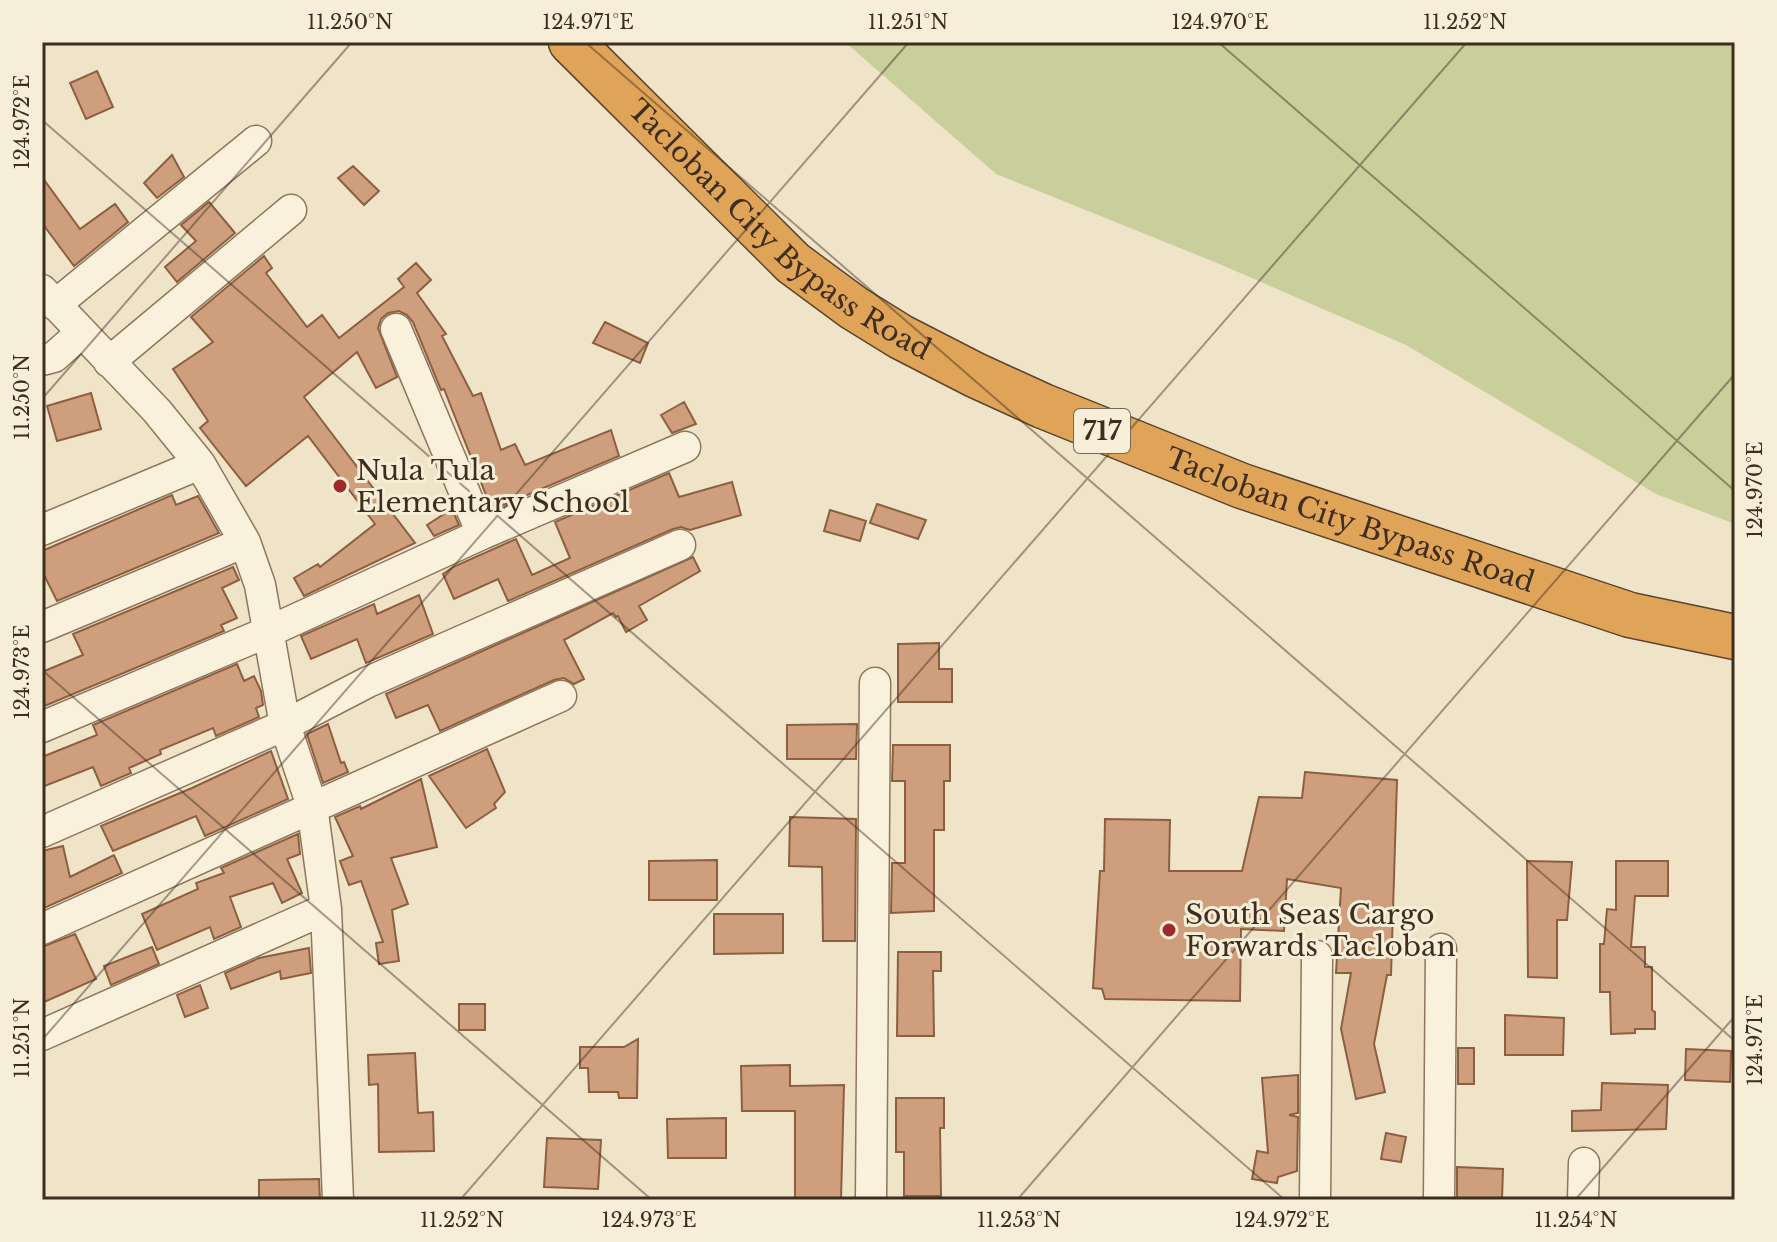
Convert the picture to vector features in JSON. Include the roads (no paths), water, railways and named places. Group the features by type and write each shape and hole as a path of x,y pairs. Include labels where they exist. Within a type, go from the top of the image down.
{"highway":[{"name":"Tacloban City Bypass Road","path":"571,42 793,263 854,308 963,369 1043,406 1242,486 1630,615 1735,637"}],"street":[{"path":"256,141 48,298 157,411 200,464 245,542 260,585 285,725 312,806 326,909 338,1200"},
{"path":"109,362 291,210"},
{"path":"396,329 482,534"},
{"path":"42,360 54,357 81,333"},
{"path":"42,727 270,631 482,534 685,447"},
{"path":"42,530 200,464"},
{"path":"42,627 245,542"},
{"path":"42,832 285,725 368,682 680,545"},
{"path":"871,1200 875,683"},
{"path":"42,929 561,696"},
{"path":"42,1035 326,909"},
{"path":"1439,1200 1441,949"},
{"path":"1315,1200 1317,956"},
{"path":"1583,1200 1584,1163"}],"place":[{"name":"Nula Tula Elementary School","path":"340,486"},
{"name":"South Seas Cargo Forwards Tacloban","path":"1169,930"}]}
